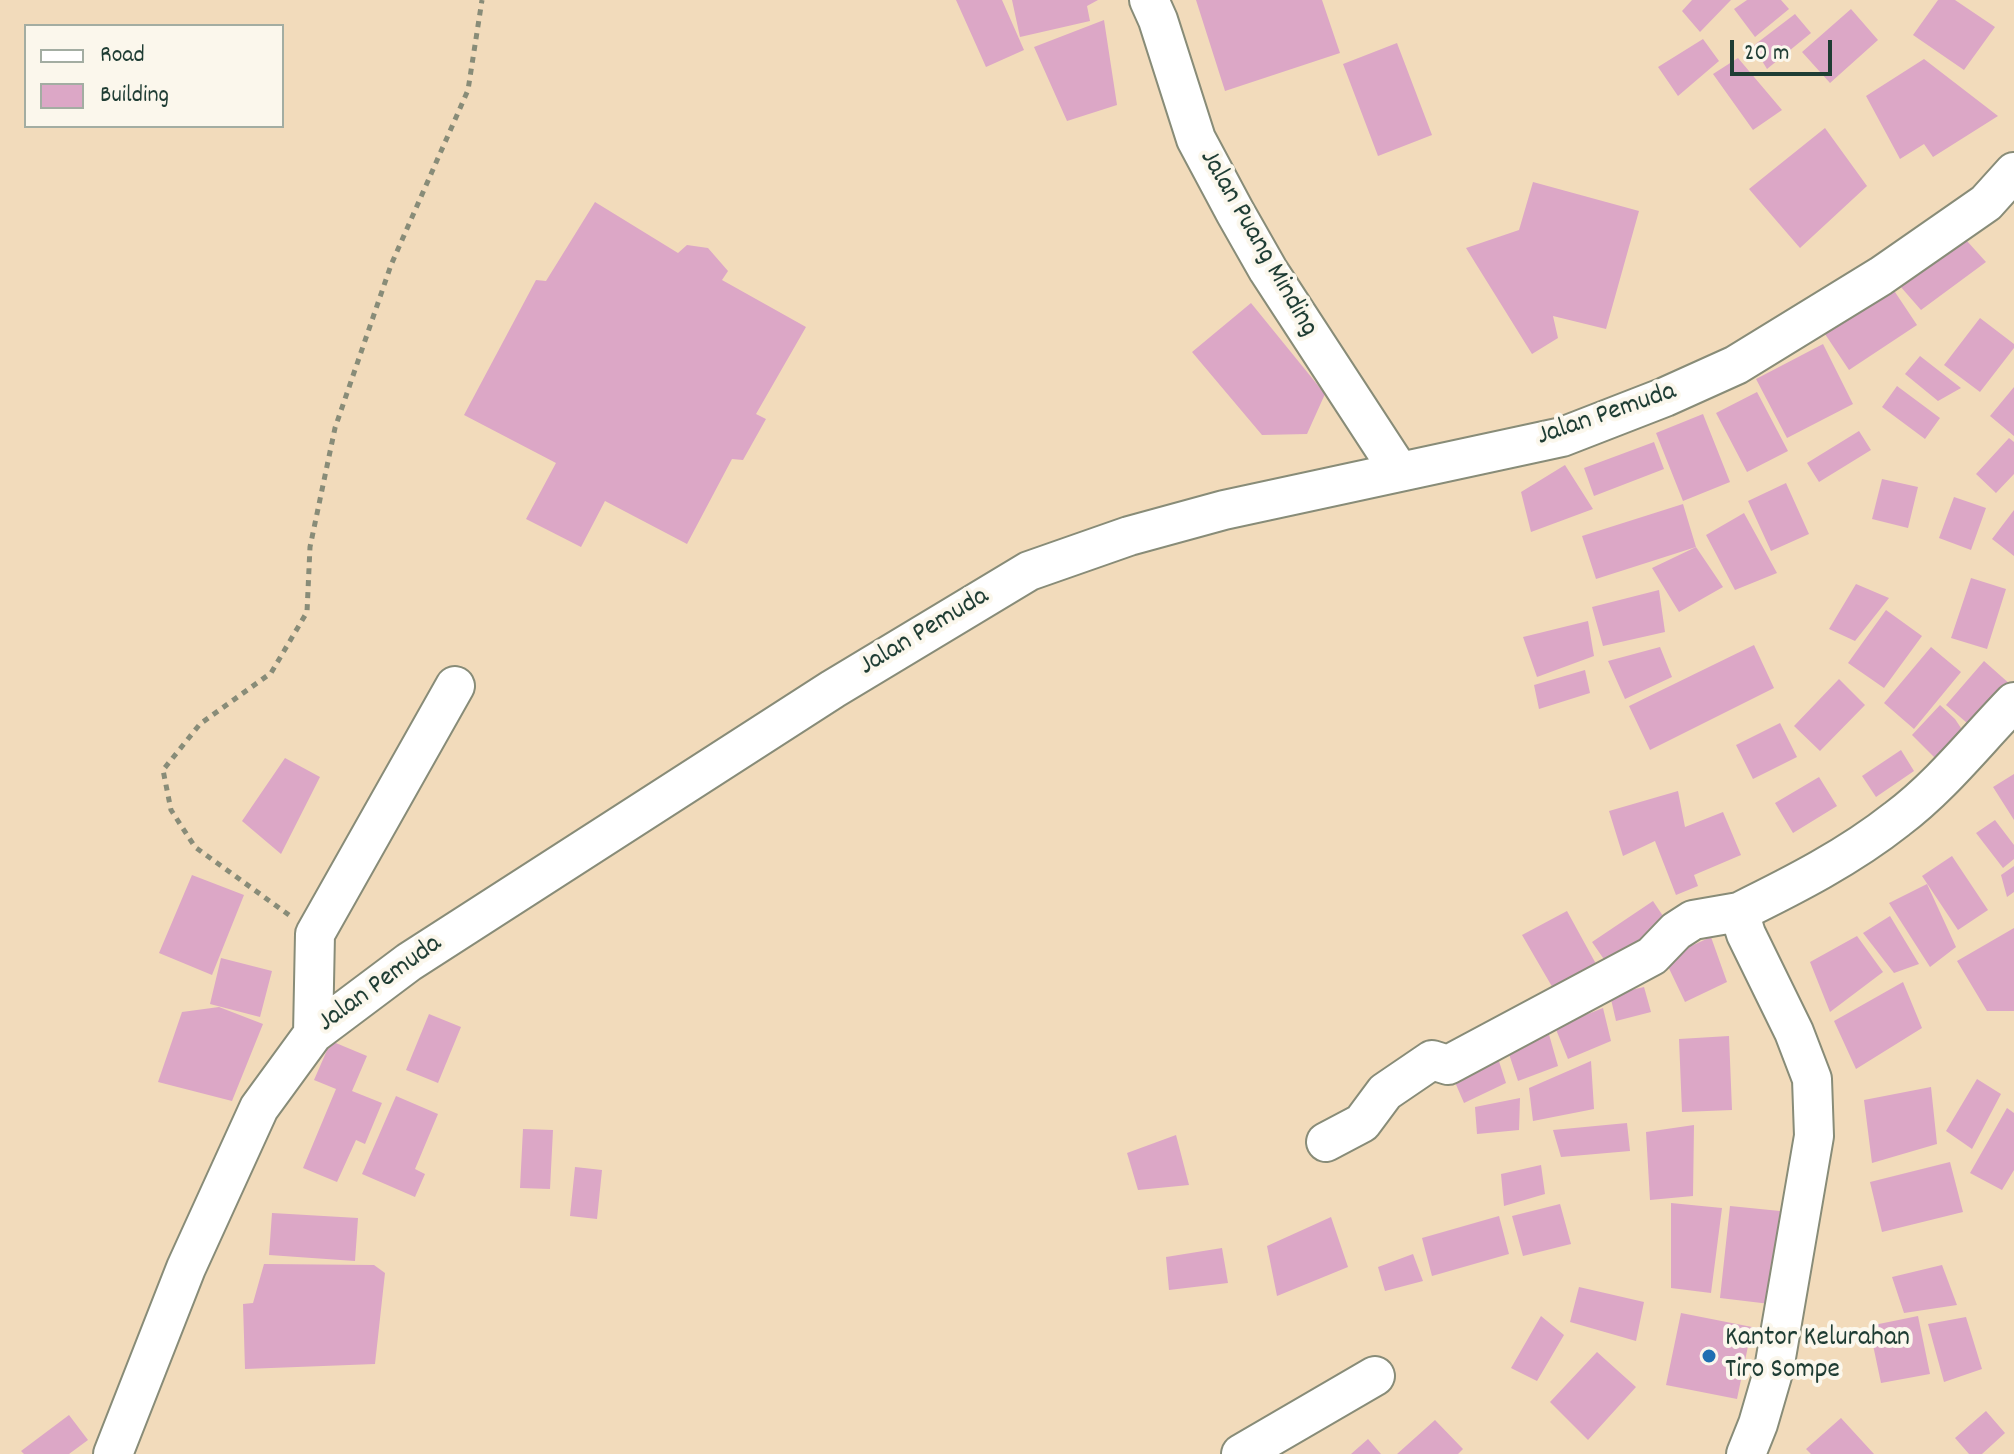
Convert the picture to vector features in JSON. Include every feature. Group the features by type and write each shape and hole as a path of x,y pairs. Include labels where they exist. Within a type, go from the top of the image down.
{"street":[{"name":"Jalan Puang Minding","path":"1149,0 1196,139 1275,282 1399,471"},
{"name":"Jalan Pemuda","path":"113,1454 186,1268 259,1108 313,1034 409,962 833,689 1029,571 1129,536 1224,510 1562,437 1665,397 1736,365 1881,276 1986,203 2014,172"},
{"path":"313,1034 315,934 455,686"},
{"path":"1326,1142 1362,1123 1385,1092 1432,1060 1448,1065 1652,956 1676,931 1693,920 1739,912 1826,868 1898,819 2014,702"},
{"path":"1739,912 1812,1079 1814,1136 1774,1369 1746,1454"},
{"path":"1241,1454 1375,1376"}],"path":[{"path":"315,934 195,847 171,810 163,770 200,724 271,673 307,612 310,547 335,428 391,265 468,90 482,0"}],"building":[{"path":"956,0 1002,0 1024,50 986,67"},
{"path":"1012,0 1098,0 1087,6 1090,21 1020,37"},
{"path":"1196,0 1322,0 1340,53 1225,91"},
{"path":"1692,0 1731,0 1700,32 1682,11"},
{"path":"1747,0 1781,0 1789,9 1755,37 1734,9"},
{"path":"1938,0 1955,0 1995,27 1964,70 1913,35"},
{"path":"1851,9 1878,40 1830,83 1802,52"},
{"path":"1795,14 1811,33 1767,69 1753,46"},
{"path":"1104,20 1117,105 1067,121 1034,47"},
{"path":"1703,39 1719,61 1678,96 1658,67"},
{"path":"1397,43 1432,135 1378,156 1343,64"},
{"path":"1738,58 1782,110 1753,130 1713,74"},
{"path":"1924,59 1998,116 1933,157 1924,144 1900,159 1866,96"},
{"path":"1825,128 1867,186 1800,248 1749,189"},
{"path":"1533,182 1639,211 1606,329 1553,316 1558,338 1532,354 1466,248 1519,230"},
{"path":"595,202 678,253 687,245 708,248 728,271 722,280 806,327 756,414 766,419 743,460 732,459 687,544 605,501 581,547 526,519 556,463 464,415 536,280 546,281"},
{"path":"1957,230 1986,262 1921,310 1900,286"},
{"path":"1891,286 1917,325 1849,370 1823,331"},
{"path":"1251,303 1325,394 1307,434 1262,435 1192,352"},
{"path":"1980,318 2014,344 2014,348 1980,392 1944,365"},
{"path":"1823,344 1853,404 1787,438 1756,379"},
{"path":"1920,356 1961,388 1938,401 1905,374"},
{"path":"1897,386 1940,418 1925,439 1882,407"},
{"path":"2014,387 2014,436 1990,416"},
{"path":"1757,392 1788,451 1747,472 1716,413"},
{"path":"1703,414 1730,482 1683,501 1656,433"},
{"path":"1859,431 1871,450 1819,482 1807,463"},
{"path":"2009,438 2014,442 2014,474 1996,493 1976,474"},
{"path":"1654,442 1664,469 1594,496 1584,468"},
{"path":"1565,465 1593,509 1531,532 1521,492"},
{"path":"1882,479 1918,487 1908,528 1872,519"},
{"path":"1786,483 1809,534 1771,551 1748,501"},
{"path":"1954,497 1986,508 1971,550 1939,538"},
{"path":"1683,504 1696,547 1596,579 1582,536"},
{"path":"2014,510 2014,556 1992,539"},
{"path":"1744,513 1777,573 1735,590 1706,535"},
{"path":"1696,547 1723,587 1679,612 1652,568"},
{"path":"1971,578 2006,589 1987,649 1951,638"},
{"path":"1856,584 1889,598 1855,641 1829,629"},
{"path":"1659,590 1665,632 1603,646 1592,607"},
{"path":"1886,610 1922,636 1884,688 1848,663"},
{"path":"1588,621 1594,656 1537,677 1523,637"},
{"path":"1754,645 1774,688 1650,750 1629,706"},
{"path":"1660,647 1672,677 1625,699 1608,661"},
{"path":"1931,647 1961,672 1914,729 1884,703"},
{"path":"1984,661 2011,685 1973,728 1946,705"},
{"path":"1585,670 1590,693 1539,709 1534,685"},
{"path":"1839,679 1865,705 1820,751 1794,726"},
{"path":"1940,705 1965,734 1938,761 1912,735"},
{"path":"1780,723 1797,757 1753,779 1736,745"},
{"path":"1901,750 1914,771 1876,797 1862,776"},
{"path":"285,758 320,777 281,854 242,821"},
{"path":"2014,774 2014,820 1993,787"},
{"path":"1819,777 1837,806 1793,833 1775,803"},
{"path":"1678,791 1685,827 1723,812 1741,855 1694,875 1698,886 1676,895 1655,841 1623,856 1609,811"},
{"path":"1995,820 2014,845 2014,859 2003,868 1976,833"},
{"path":"1952,856 1988,910 1958,930 1922,876"},
{"path":"2014,866 2014,892 2007,897 2001,875"},
{"path":"192,875 244,895 212,975 159,953"},
{"path":"1927,884 1956,947 1930,967 1889,903"},
{"path":"1653,901 1671,928 1610,968 1592,942"},
{"path":"1567,911 1601,973 1561,1002 1522,935"},
{"path":"1890,916 1919,964 1894,973 1863,933"},
{"path":"2014,928 2014,1011 1987,1011 1957,961"},
{"path":"1857,936 1883,972 1830,1012 1810,962"},
{"path":"1711,937 1727,982 1685,1002 1664,958"},
{"path":"221,958 272,971 260,1017 210,1004"},
{"path":"1903,982 1922,1028 1856,1069 1834,1021"},
{"path":"1644,987 1651,1012 1616,1021 1610,995"},
{"path":"219,1007 263,1024 232,1101 158,1082 182,1012"},
{"path":"1603,1008 1611,1041 1568,1059 1555,1027"},
{"path":"429,1014 461,1027 438,1083 406,1070"},
{"path":"1548,1031 1558,1066 1518,1081 1507,1048"},
{"path":"1729,1036 1732,1110 1682,1112 1679,1039"},
{"path":"331,1041 367,1056 352,1091 382,1103 365,1144 356,1140 337,1182 303,1168 336,1089 314,1080"},
{"path":"1496,1052 1506,1083 1464,1103 1451,1073"},
{"path":"1591,1061 1594,1109 1533,1121 1529,1088"},
{"path":"1977,1079 2001,1094 1972,1149 1946,1131"},
{"path":"1931,1087 1937,1144 1872,1163 1864,1100"},
{"path":"396,1096 438,1114 415,1169 425,1174 415,1197 362,1174"},
{"path":"1520,1098 1519,1130 1477,1134 1475,1107"},
{"path":"2007,1108 2014,1113 2014,1170 2002,1190 1970,1173"},
{"path":"1627,1123 1630,1151 1561,1157 1553,1130"},
{"path":"1694,1125 1693,1196 1650,1200 1646,1132"},
{"path":"523,1129 553,1130 550,1189 520,1188"},
{"path":"1176,1135 1189,1185 1138,1190 1127,1153"},
{"path":"1950,1162 1963,1212 1882,1232 1870,1182"},
{"path":"1541,1165 1545,1194 1504,1206 1501,1174"},
{"path":"575,1167 602,1170 597,1219 570,1216"},
{"path":"1671,1203 1722,1208 1711,1293 1671,1288"},
{"path":"1560,1204 1571,1244 1523,1256 1512,1216"},
{"path":"1730,1206 1780,1211 1770,1304 1720,1298"},
{"path":"272,1213 358,1218 355,1261 269,1255"},
{"path":"1499,1216 1509,1254 1432,1276 1422,1238"},
{"path":"1331,1217 1348,1267 1277,1296 1267,1246"},
{"path":"1222,1248 1228,1283 1169,1290 1166,1257"},
{"path":"1413,1254 1423,1281 1385,1291 1378,1267"},
{"path":"264,1264 374,1265 385,1273 375,1364 245,1369 243,1304 253,1303"},
{"path":"1942,1265 1957,1305 1904,1313 1892,1277"},
{"path":"1579,1287 1644,1302 1636,1341 1570,1322"},
{"name":"Kantor Kelurahan Tiro Sompe","path":"1681,1313 1752,1327 1737,1399 1666,1385"},
{"path":"1541,1316 1564,1335 1537,1381 1511,1368"},
{"path":"1918,1316 1930,1374 1881,1383 1869,1326"},
{"path":"1966,1317 1982,1369 1944,1382 1928,1324"},
{"path":"1597,1352 1636,1387 1588,1440 1550,1402"},
{"path":"1986,1411 2005,1433 1982,1454 1969,1454 1955,1438"},
{"path":"69,1415 88,1440 69,1454 24,1454 21,1451"},
{"path":"1841,1418 1874,1454 1811,1454 1806,1449"},
{"path":"1435,1420 1463,1449 1458,1454 1397,1454"},
{"path":"1368,1439 1381,1454 1351,1454"}],"place":[{"name":"Kantor Kelurahan Tiro Sompe","path":"1709,1356"}]}
